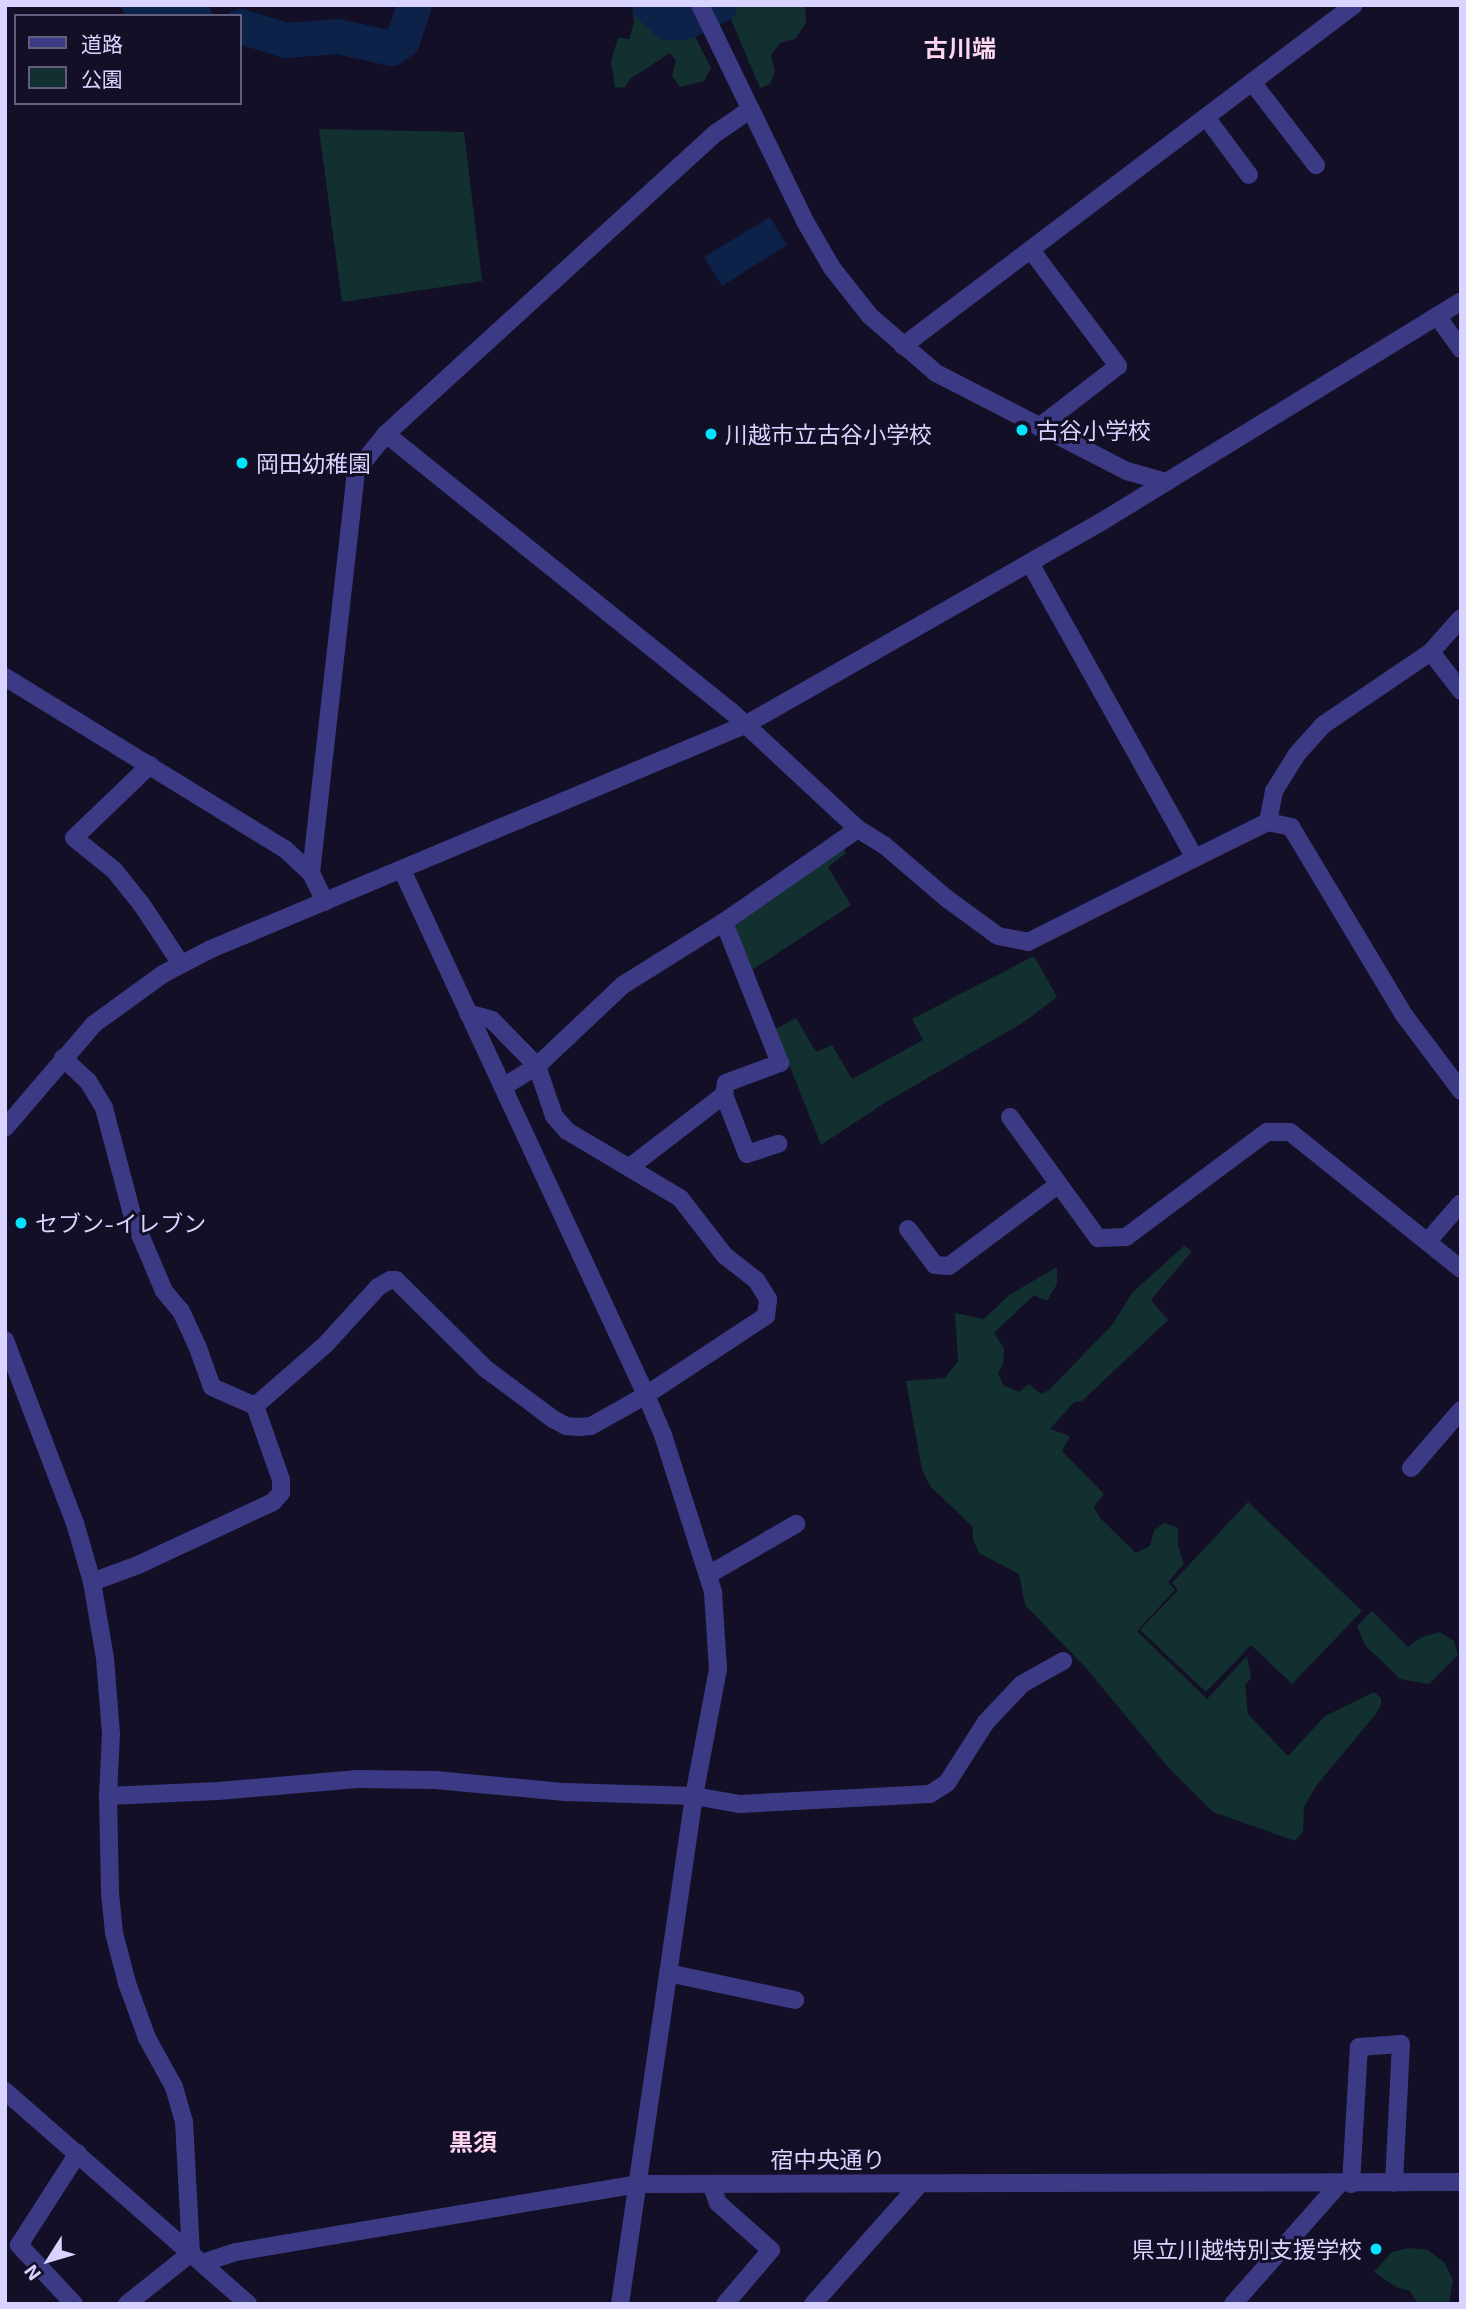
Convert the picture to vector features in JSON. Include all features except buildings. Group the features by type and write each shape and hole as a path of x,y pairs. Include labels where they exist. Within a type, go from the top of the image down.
{"street":[{"path":"700,5 806,223 832,268 870,316 936,373 1127,471 1165,482"},
{"path":"903,346 1354,5"},
{"path":"1252,82 1316,165"},
{"path":"311,873 356,471 386,433 716,133 751,109"},
{"path":"1206,117 1249,175"},
{"path":"1031,250 1118,366 1039,427"},
{"path":"5,1128 94,1024 145,985 181,964 745,726 1030,563 1461,301"},
{"path":"1437,316 1461,349"},
{"path":"386,433 732,712 858,829 884,845 946,898 998,936 1028,942 1268,822 1291,827 1404,1015 1461,1091"},
{"path":"1030,563 1195,858"},
{"path":"1268,822 1274,791 1297,754 1323,725 1430,652 1461,618"},
{"path":"1430,652 1461,691"},
{"path":"5,677 285,849 311,873 325,902"},
{"path":"150,765 74,838 114,870 142,905 181,964"},
{"path":"503,1087 537,1066 623,985 724,922 858,829"},
{"path":"402,870 646,1395 663,1435 713,1592 718,1669 694,1796 620,2304"},
{"path":"724,922 780,1063 726,1083 724,1096 747,1154 778,1144"},
{"path":"255,1406 326,1344 379,1287 390,1280 396,1280 486,1369 566,1426 591,1426 646,1395 766,1316 768,1299 757,1280 726,1255 680,1198 567,1132 554,1116 537,1066 492,1020 468,1013"},
{"path":"63,1058 88,1081 104,1108 134,1218 163,1291 180,1311 198,1348 212,1387 255,1406 281,1480 281,1493 273,1502 138,1565 92,1582"},
{"path":"630,1167 724,1096"},
{"path":"1010,1117 1098,1238 1126,1237 1267,1132 1290,1132 1461,1269"},
{"path":"908,1229 935,1265 949,1266 1059,1184"},
{"path":"1428,1241 1461,1203"},
{"path":"5,1340 75,1524 92,1582 106,1658 111,1734 108,1797 110,1893 114,1933 147,2038 174,2087 184,2121 197,2258"},
{"path":"1411,1468 1461,1410"},
{"path":"708,1575 796,1524"},
{"path":"108,1797 357,1779 435,1780 565,1792 694,1796 740,1804 930,1794 947,1783 986,1721 1022,1684 1063,1661"},
{"path":"668,1973 794,2000"},
{"path":"1233,2304 1345,2184 1359,2047 1401,2045 1394,2183"},
{"path":"5,2091 248,2304"},
{"path":"74,2304 19,2245 78,2153"},
{"name":"宿中央通り","path":"197,2258 639,2184 1461,2182"},
{"path":"813,2304 920,2183"},
{"path":"710,2184 718,2203 771,2250 725,2304"},
{"path":"127,2304 197,2258"}],"green space":[{"path":"632,5 679,5 711,68 704,81 680,87 672,76 676,61 670,53 630,79 625,87 615,88 611,61 618,38 629,39 634,23"},
{"path":"725,5 805,5 806,23 795,39 780,43 771,55 775,72 770,84 760,88"},
{"path":"319,129 464,132 482,281 342,302"},
{"path":"843,848 846,853 828,867 851,905 752,970 734,927 735,921"},
{"path":"1034,956 1057,997 1024,1022 883,1104 821,1145 775,1029 796,1018 816,1052 832,1045 852,1079 923,1040 912,1019"},
{"path":"1184,1246 1192,1251 1151,1300 1168,1320 1082,1401 1074,1402 1050,1429 1070,1436 1062,1451 1104,1494 1094,1507 1100,1518 1136,1553 1150,1546 1154,1530 1165,1523 1178,1528 1178,1545 1184,1564 1168,1582 1175,1590 1137,1631 1207,1699 1247,1656 1251,1678 1245,1685 1248,1714 1288,1756 1325,1716 1374,1692 1381,1698 1381,1705 1375,1715 1316,1786 1304,1807 1303,1832 1295,1841 1213,1812 1168,1767 1087,1669 1025,1605 1019,1574 979,1553 973,1540 973,1527 930,1486 922,1470 906,1381 945,1378 958,1361 955,1313 984,1319 1009,1295 1057,1267 1057,1284 1047,1301 1034,1295 994,1333 1004,1348 1003,1365 998,1373 1003,1385 1019,1392 1029,1384 1041,1394 1049,1390 1112,1325 1132,1293"},
{"path":"1248,1502 1362,1611 1292,1684 1251,1645 1206,1692 1140,1630 1178,1590 1172,1583"},
{"path":"1372,1611 1408,1647 1422,1637 1440,1632 1454,1641 1458,1655 1429,1684 1400,1679 1365,1645 1357,1626"},
{"path":"1409,2248 1428,2250 1444,2262 1453,2280 1449,2304 1418,2304 1410,2291 1396,2287 1374,2272 1392,2252"}],"water":[{"path":"770,217 787,245 722,286 704,257"}],"waterway":[{"path":"139,5 184,14"},
{"path":"242,27 286,40 337,36 391,48 402,40 414,5"},
{"path":"649,5 667,22 684,22 719,5"}],"place":[{"name":"古谷小学校","path":"1022,430"},
{"name":"川越市立古谷小学校","path":"711,434"},
{"name":"岡田幼稚園","path":"242,463"},
{"name":"セブン-イレブン","path":"21,1223"},
{"name":"県立川越特別支援学校","path":"1376,2249"}],"district":[{"name":"古川端","path":"960,48"},
{"name":"黒須","path":"473,2142"}]}
